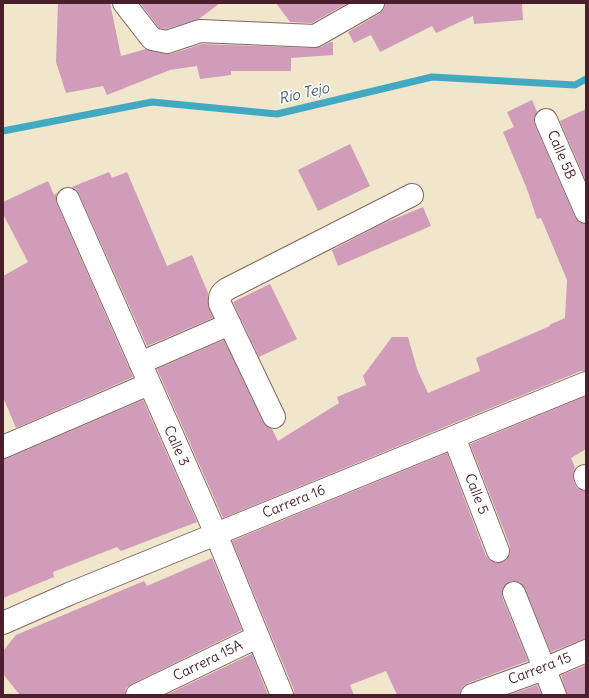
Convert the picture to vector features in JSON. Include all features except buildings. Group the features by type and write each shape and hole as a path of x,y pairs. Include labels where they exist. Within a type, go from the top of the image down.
{"street":[{"path":"124,3 152,39 167,42 200,31 315,36 373,3"},
{"name":"Calle 5B","path":"546,120 586,212"},
{"path":"274,417 220,304 219,298 221,293 227,288 412,195"},
{"name":"Calle 3","path":"68,200 216,534 282,695"},
{"path":"140,363 230,324"},
{"name":"Carrera 16","path":"3,623 69,594 586,383"},
{"path":"6,441 149,384"},
{"name":"Calle 5","path":"454,437 498,551"},
{"path":"514,593 555,695"},
{"name":"Carrera 15A","path":"137,695 257,637"},
{"name":"Carrera 15","path":"472,695 544,669 586,651"}],"waterway":[{"name":"Rio Tejo","path":"3,131 152,102 277,114 432,77 575,85 586,79"}]}
